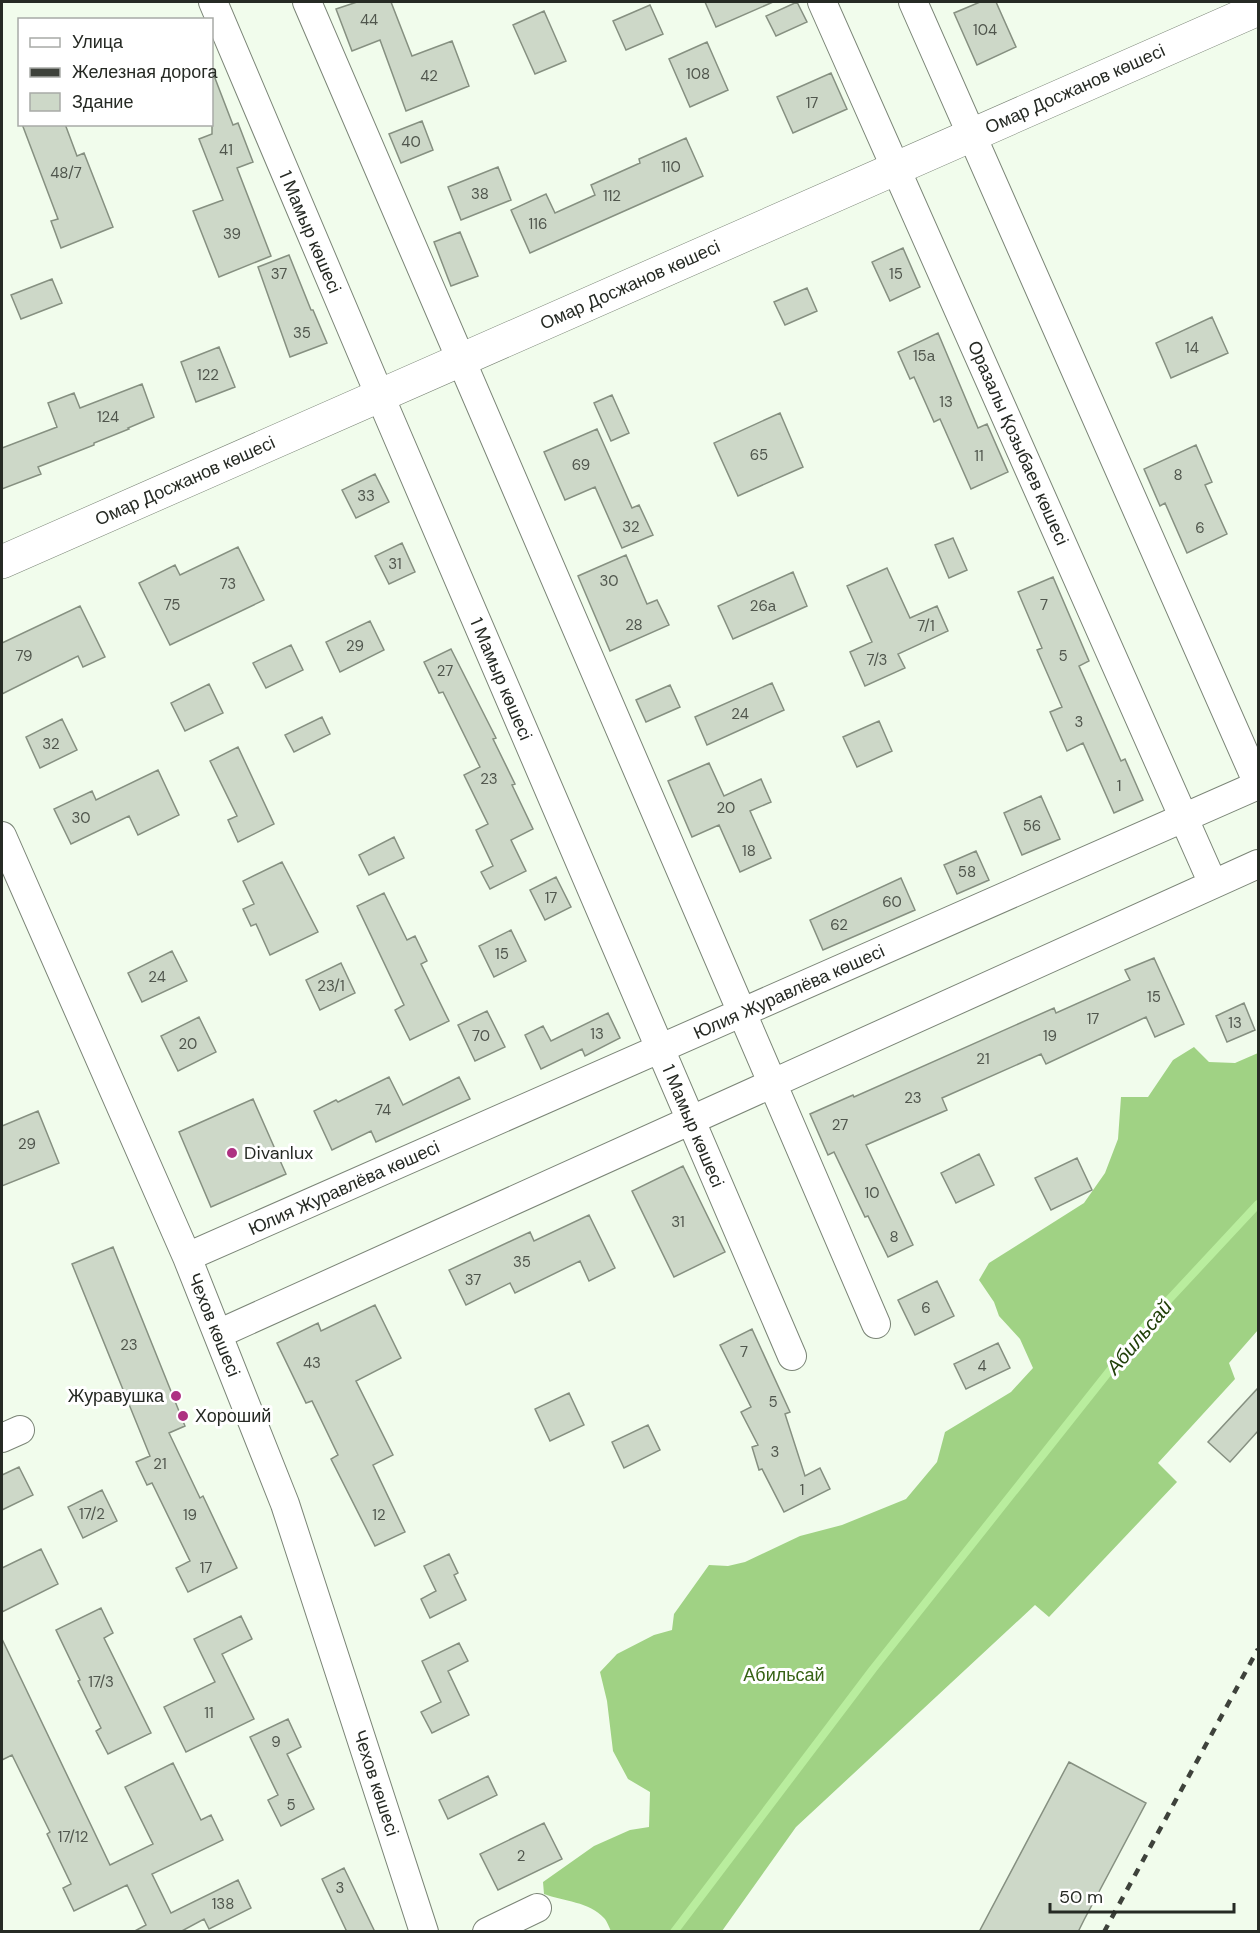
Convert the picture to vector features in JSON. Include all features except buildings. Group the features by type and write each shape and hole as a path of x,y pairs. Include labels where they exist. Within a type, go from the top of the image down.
{"street":[{"name":"1 Мамыр көшесі","path":"213,2 792,1356"},
{"path":"307,2 876,1324"},
{"name":"Оразалы Қозыбаев көшесі","path":"822,2 1213,884"},
{"path":"914,2 1258,784"},
{"name":"Омар Досжанов көшесі","path":"2,562 1258,9"},
{"name":"Юлия Журавлёва көшесі","path":"187,1257 1258,784"},
{"name":"Чехов көшесі","path":"2,836 187,1257 285,1504 424,1932"},
{"path":"218,1334 1258,864"},
{"path":"487,1932 537,1908"}],"green space":[{"name":"Абильсай","path":"1194,1047 1209,1062 1235,1063 1258,1053 1258,1330 1229,1363 1235,1379 1158,1463 1177,1482 1049,1617 1035,1605 796,1827 722,1931 611,1931 604,1918 591,1908 544,1894 543,1882 594,1846 630,1830 649,1827 650,1792 628,1779 613,1751 607,1701 600,1672 617,1654 654,1635 672,1630 674,1614 709,1565 728,1566 745,1562 800,1536 842,1525 906,1499 937,1462 945,1432 1011,1392 1033,1368 1020,1339 999,1316 994,1302 979,1280 989,1263 1084,1203 1105,1173 1118,1139 1121,1097 1148,1097 1173,1060"}],"waterway":[{"name":"Абильсай","path":"674,1932 873,1669 1149,1321 1258,1204"}],"railway":[{"path":"1104,1932 1258,1649"}],"place":[{"name":"Divanlux","path":"232,1153"},
{"name":"Журавушка","path":"176,1396"},
{"name":"Хороший","path":"183,1416"}]}
